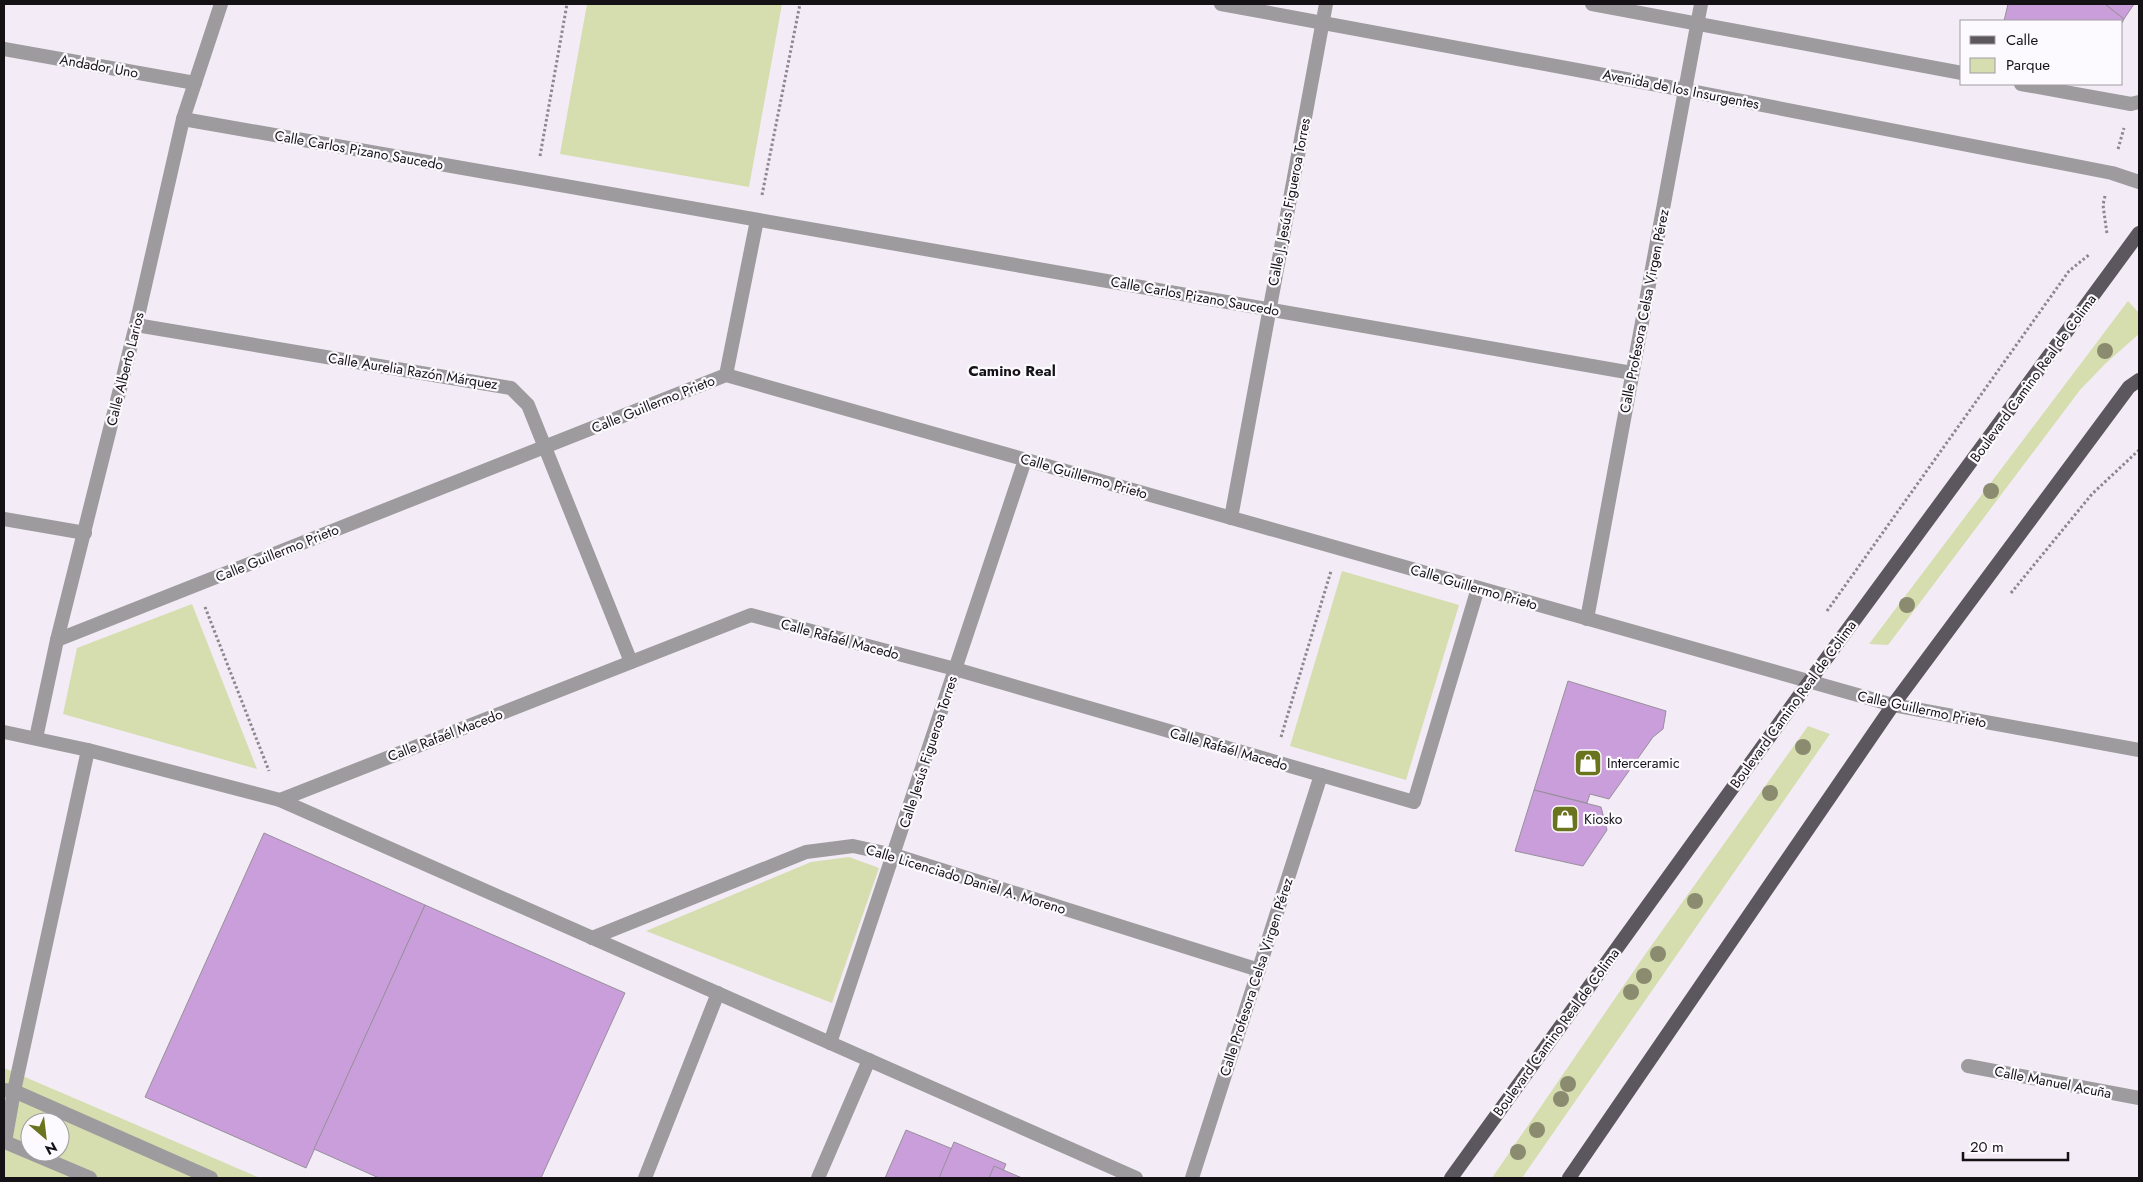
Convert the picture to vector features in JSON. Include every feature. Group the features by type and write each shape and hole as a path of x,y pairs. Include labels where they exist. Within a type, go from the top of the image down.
{"main road":[{"name":"Boulevard Camino Real de Colima","path":"1451,1178 1809,682 2139,233"},
{"path":"1569,1178 1893,705 2129,387 2139,380"}],"street":[{"name":"Calle Alberto Larios","path":"36,738 57,640 136,325 183,119 222,4"},
{"name":"Avenida de los Insurgentes","path":"1220,4 1685,90 2112,173 2139,182"},
{"name":"Calle J. Jesús Figueroa Torres","path":"1231,518 1326,4"},
{"path":"1592,4 1960,73"},
{"name":"Calle Profesora Celsa Virgen Pérez","path":"1587,619 1701,4"},
{"name":"Andador Uno","path":"4,49 195,83"},
{"path":"2026,85 2131,104 2139,102"},
{"name":"Calle Carlos Pizano Saucedo","path":"183,119 1632,373"},
{"path":"726,375 757,220"},
{"name":"Calle Aurelia Razón Márquez","path":"136,325 511,388 528,404 631,662"},
{"name":"Calle Guillermo Prieto","path":"57,640 726,375 1893,705 2139,750"},
{"name":"Calle Jesús Figueroa Torres","path":"830,1043 1025,460"},
{"path":"4,519 85,533"},
{"name":"Calle Rafaél Macedo","path":"280,800 750,615 955,669 1414,802 1478,588"},
{"path":"4,732 88,750 280,800 1136,1178"},
{"path":"88,750 9,1090 5,1142 90,1178"},
{"name":"Calle Profesora Celsa Virgen Pérez","path":"1192,1178 1321,775"},
{"name":"Calle Licenciado Daniel A. Moreno","path":"592,938 806,852 853,846 894,855 1259,970"},
{"path":"644,1178 718,993"},
{"path":"818,1178 869,1060"},
{"name":"Calle Manuel Acuña","path":"1968,1066 2139,1098"},
{"path":"9,1090 211,1178"}],"path":[{"path":"535,181 567,4"},
{"path":"757,220 800,4"},
{"path":"1273,762 1338,548"},
{"path":"196,585 280,800"}],"green space":[{"path":"587,4 782,4 749,187 560,154"},
{"path":"2128,301 2139,313 2139,334 2106,363 2080,390 1888,645 1869,644"},
{"path":"1342,571 1459,605 1406,780 1290,746"},
{"path":"192,604 257,769 63,714 77,648"},
{"path":"1808,726 1830,734 1522,1178 1492,1178 1644,956"},
{"path":"849,857 879,868 832,1003 646,931 811,862"},
{"path":"4,1068 260,1178 4,1178"}],"building":[{"path":"2008,4 2105,4 2124,19 2123,21 2004,20"},
{"path":"2105,4 2134,4 2124,19"},
{"name":"Interceramic","path":"1568,681 1666,711 1663,729 1653,737 1609,799 1590,794 1587,803 1534,790"},
{"name":"Kiosko","path":"1534,790 1601,807 1607,830 1583,866 1515,851"},
{"path":"264,833 425,905 306,1168 145,1097"},
{"path":"425,905 625,993 541,1178 379,1178 314,1149"},
{"path":"906,1130 960,1152 949,1178 885,1178"},
{"path":"954,1142 1006,1164 1000,1178 939,1178"},
{"path":"994,1166 1022,1178 989,1178"}],"place":[{"name":"Interceramic","path":"1588,763"},
{"name":"Kiosko","path":"1565,819"}],"district":[{"name":"Camino Real","path":"1012,371"}]}
